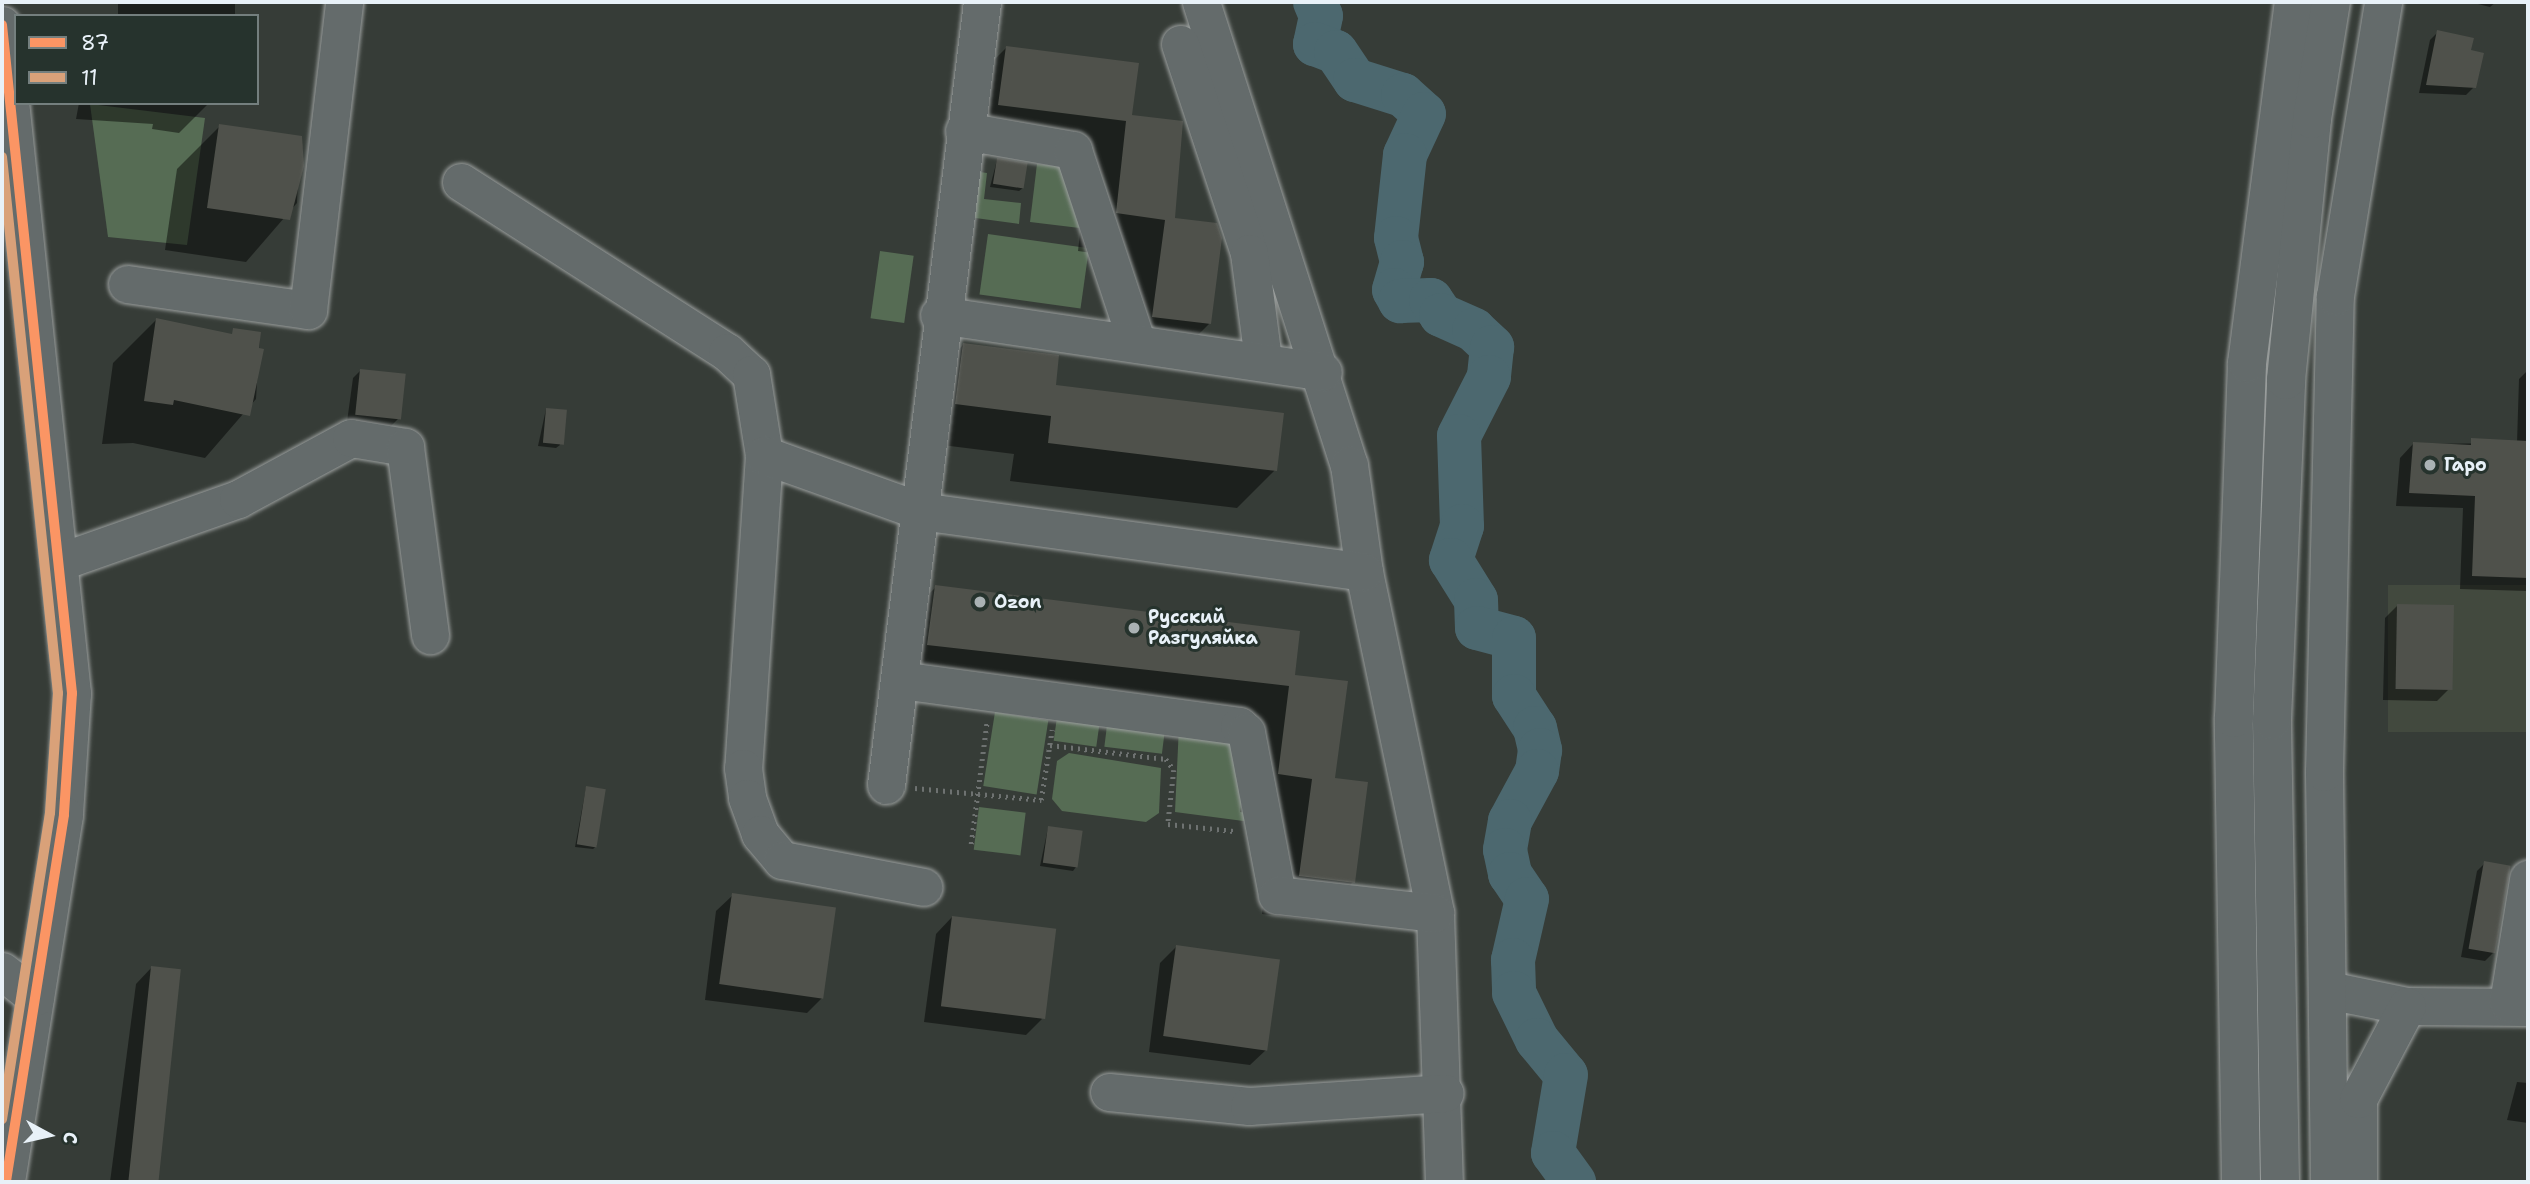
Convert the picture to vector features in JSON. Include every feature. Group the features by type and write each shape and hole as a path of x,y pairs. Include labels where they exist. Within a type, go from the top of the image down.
{"main road":[{"path":"2241,1182 2234,718 2247,363 2294,2"},
{"path":"2280,1182 2272,720 2286,380 2312,119 2331,2"}],"street":[{"path":"127,284 308,310 345,2"},
{"path":"886,785 920,512 939,315 982,2"},
{"path":"1201,2 1324,372 1349,465 1364,572 1435,913 1445,1093 1444,1182"},
{"path":"2329,1182 2324,772 2335,296 2383,2"},
{"path":"2,25 29,326 62,561 72,693 68,747 35,996 9,1116 6,1182"},
{"path":"1180,44 1249,253 1263,360"},
{"path":"964,131 1073,150 1137,344"},
{"path":"461,182 727,352 751,374 764,454 743,768 747,798 760,834 782,860 923,887"},
{"path":"939,315 1263,360 1324,372"},
{"path":"62,561 239,499 351,438 405,447 430,635"},
{"path":"764,454 920,512 1364,572"},
{"path":"900,680 1239,726 1246,732 1277,895 1289,900 1435,913"},
{"path":"2328,990 2407,1006 2518,1005 2528,879"},
{"path":"2,971 35,996"},
{"path":"2358,1182 2358,1099 2407,1006"},
{"path":"1109,1092 1249,1106 1445,1093"}],"path":[{"path":"971,844 991,693"},
{"path":"886,785 1041,800 1056,702"},
{"path":"1050,745 1166,759 1174,770 1168,824 1265,835"}],"shaded area":[{"path":"2388,585 2528,585 2528,732 2388,732"}],"green space":[{"path":"90,105 205,118 187,245 108,237"},
{"path":"1037,164 1065,167 1088,229 1030,222"},
{"path":"973,171 987,173 984,199 1021,203 1019,224 968,217"},
{"path":"988,234 1089,248 1081,309 980,294"},
{"path":"880,251 914,256 904,323 871,318"},
{"path":"1058,710 1101,716 1096,747 1054,741"},
{"path":"995,712 1048,720 1037,795 983,786"},
{"path":"1108,717 1166,724 1162,754 1104,747"},
{"path":"1179,726 1239,734 1251,822 1175,812"},
{"path":"1069,753 1161,768 1159,813 1146,822 1062,811 1052,799 1057,761"},
{"path":"979,807 1026,813 1020,855 974,850"}],"building":[{"path":"2437,30 2474,38 2471,50 2484,53 2476,88 2426,85"},
{"path":"1006,46 1139,63 1132,115 1183,121 1175,218 1217,223 1222,238 1211,324 1152,317 1165,220 1116,213 1126,121 998,105"},
{"path":"219,124 302,136 304,166 290,220 207,208"},
{"path":"997,158 1028,163 1024,189 993,184"},
{"path":"156,318 232,334 233,328 261,332 259,348 264,349 250,416 174,400 173,405 144,401"},
{"path":"963,343 1059,355 1056,385 1284,413 1277,471 1048,443 1051,416 955,404"},
{"path":"360,369 406,374 401,420 355,415"},
{"path":"546,408 567,410 564,445 543,443"},
{"path":"2471,438 2528,441 2528,578 2472,576 2475,496 2409,493 2413,442 2471,445"},
{"path":"935,585 1300,631 1295,675 1348,681 1335,778 1368,782 1355,883 1299,876 1312,779 1278,774 1289,686 927,645"},
{"path":"2397,604 2454,605 2453,690 2396,689"},
{"path":"586,786 606,789 597,847 577,844"},
{"path":"1048,826 1083,831 1078,868 1043,863"},
{"path":"2484,861 2511,866 2495,953 2469,949"},
{"path":"732,893 836,908 823,999 719,984"},
{"path":"952,916 1056,929 1045,1019 941,1006"},
{"path":"1176,945 1280,960 1267,1051 1163,1036"},
{"path":"151,966 181,969 158,1182 128,1182"}],"waterway":[{"path":"1315,2 1321,16 1315,44 1336,52 1355,80 1403,95 1424,114 1405,155 1396,238 1402,262 1394,290 1400,301 1431,300 1441,315 1474,330 1492,347 1489,377 1459,436 1462,526 1451,560 1476,600 1477,628 1514,638 1514,696 1535,728 1540,750 1537,771 1510,821 1505,850 1510,874 1527,899 1513,960 1514,993 1537,1040 1566,1075 1553,1153 1574,1182"}],"transit line":[{"name":"87","path":"2,25 72,693 64,815 6,1182"},
{"name":"11","path":"2,157 58,693 50,813 2,1119"}],"place":[{"name":"Гаро","path":"2430,465"},
{"name":"Ozon","path":"980,602"},
{"name":"Русский Разгуляйка","path":"1134,628"}]}
